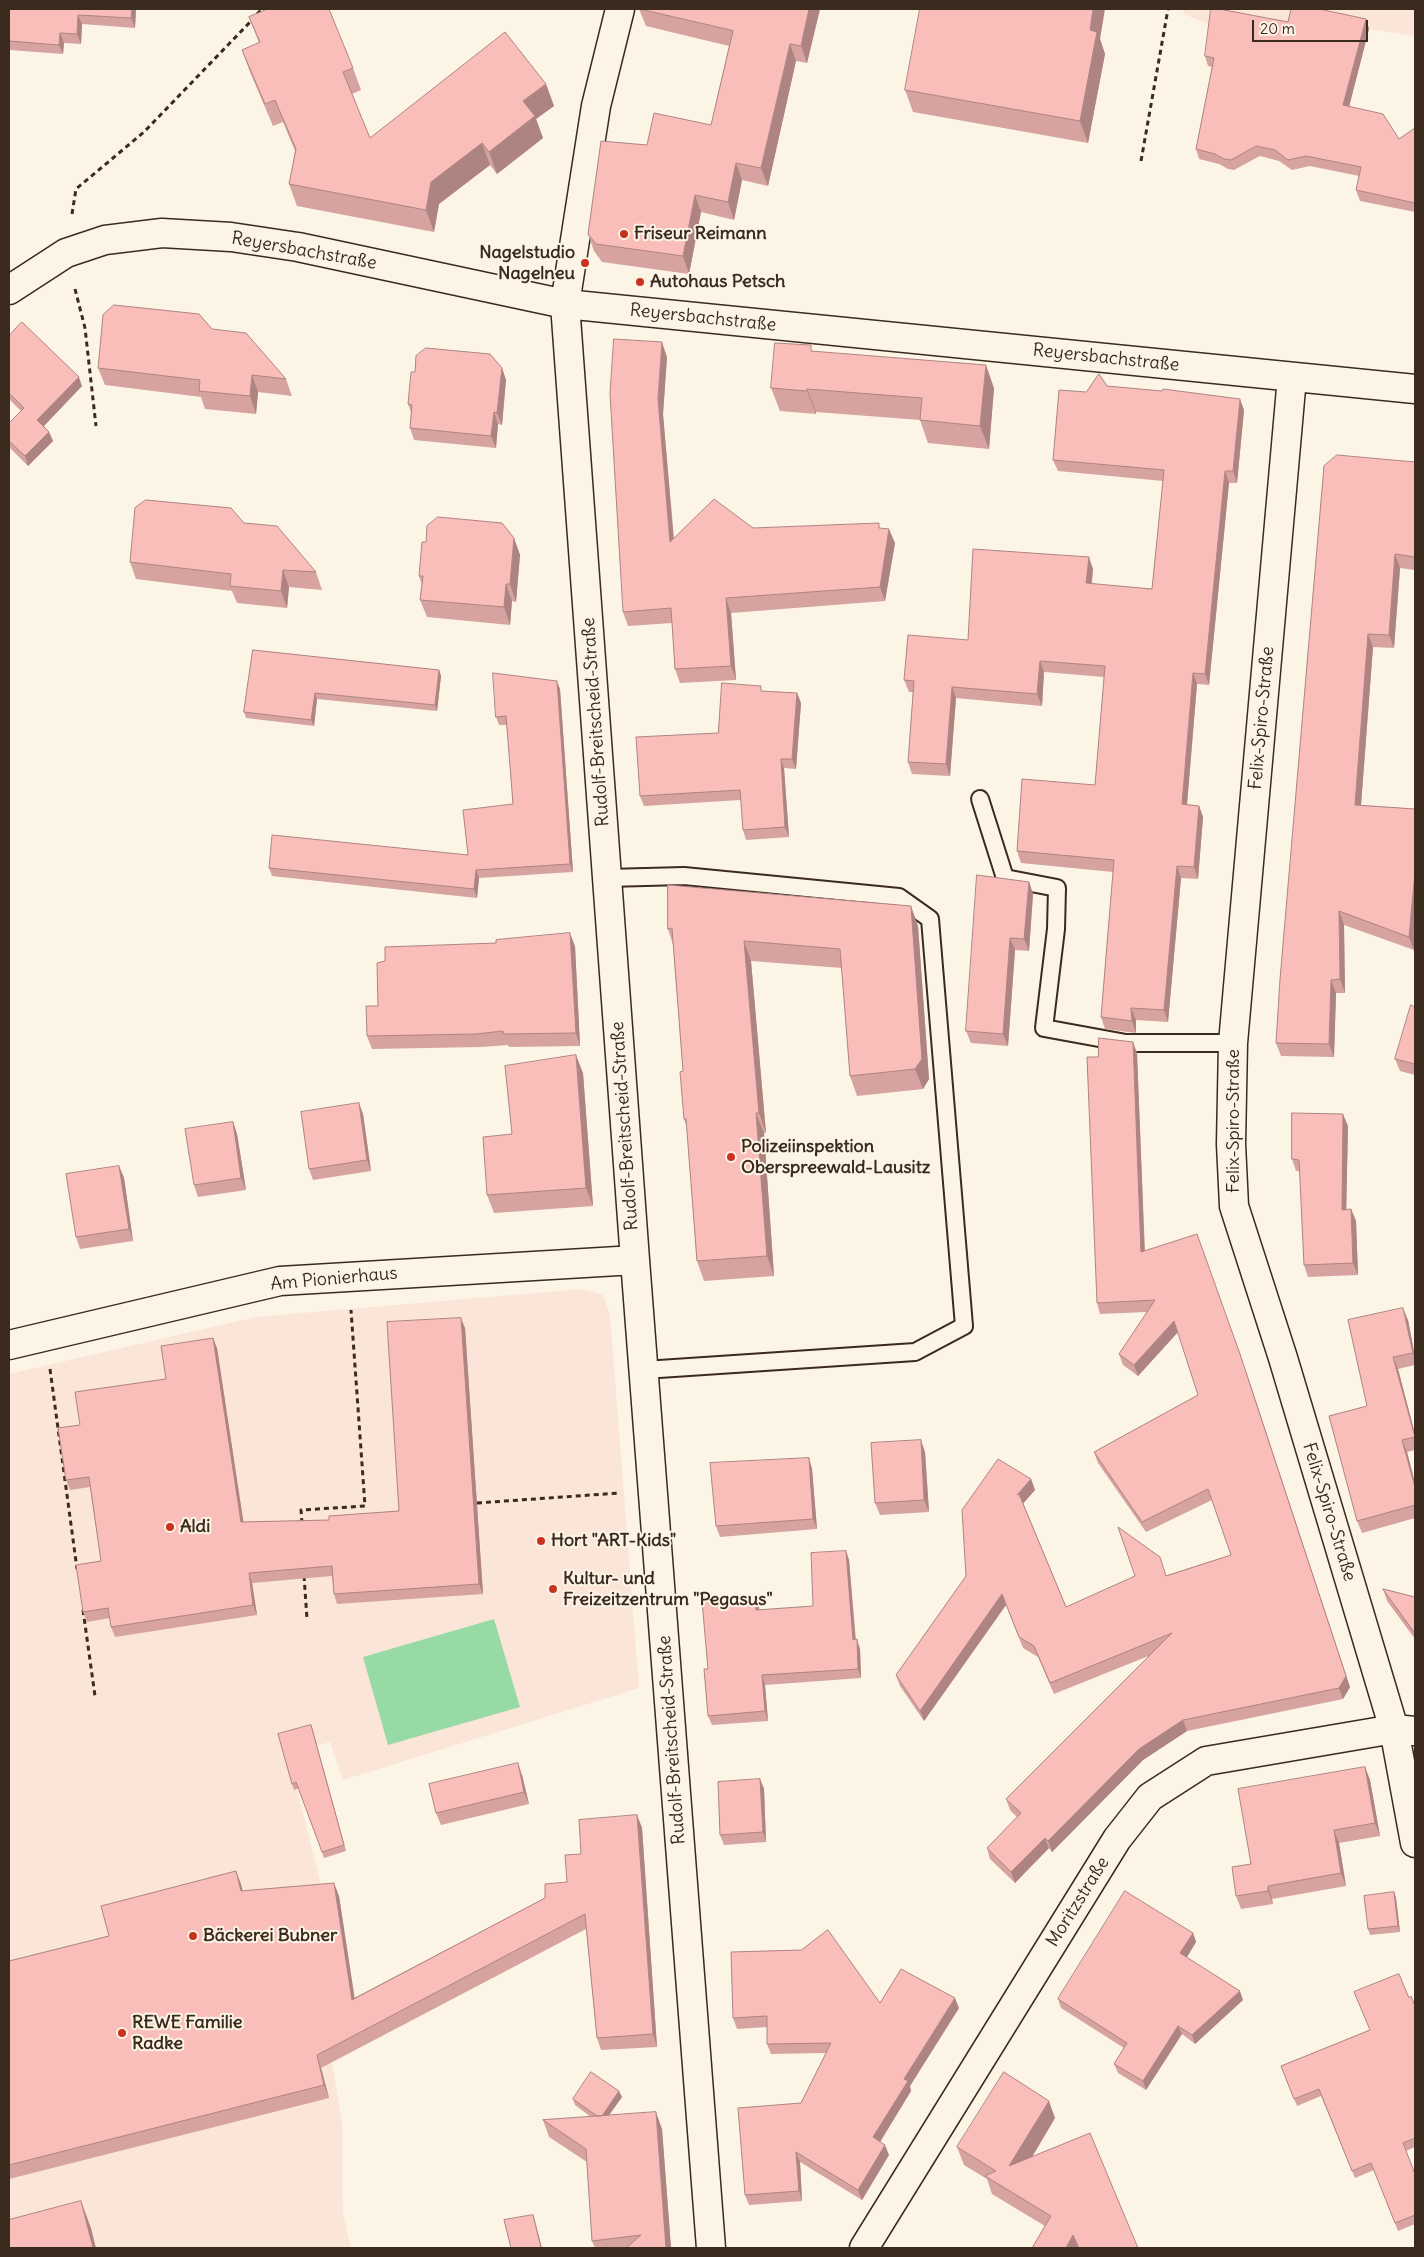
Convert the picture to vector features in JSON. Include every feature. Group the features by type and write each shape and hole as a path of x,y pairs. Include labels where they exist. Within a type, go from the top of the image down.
{"street":[{"name":"Rudolf-Breitscheid-Straße","path":"620,9 596,106 565,304 635,1260 711,2248"},
{"name":"Reyersbachstraße","path":"9,290 66,253 105,240 162,233 231,237 298,247 565,304 1415,389"},
{"name":"Felix-Spiro-Straße","path":"1292,376 1233,1043 1231,1144 1234,1206 1404,1730 1415,1843"},
{"name":"Am Pionierhaus","path":"9,1345 280,1281 635,1260"},
{"name":"Moritzstraße","path":"864,2248 1117,1839 1150,1797 1206,1761 1404,1730"}],"lane":[{"path":"980,799 1004,878 1057,888 1056,929 1044,1028 1126,1044 1233,1043"},
{"path":"608,878 684,876 899,897 930,919 964,1326 915,1352 644,1370"}],"path":[{"path":"96,426 85,328 66,253 76,189 144,132 262,9"},
{"path":"1141,161 1168,9"},
{"path":"302,1530 301,1510 365,1506 348,1277"},
{"path":"45,1336 77,1570"},
{"path":"476,1503 653,1490"},
{"path":"304,1569 307,1619"},
{"path":"83,1608 95,1696"}],"shaded area":[{"path":"1184,9 1415,9 1415,36 1369,29 1214,26 1183,14"},
{"path":"582,1289 603,1295 610,1315 639,1688 343,1780 330,1742 288,1753 326,1905 306,1910 342,2123 343,2214 351,2248 9,2248 9,1374 256,1317"}],"green space":[{"path":"494,1619 520,1707 388,1745 363,1657"}],"building":[{"path":"9,9 132,9 131,18 78,15 77,34 60,33 59,45 9,41"},
{"path":"268,9 329,9 353,68 343,72 370,138 505,32 546,84 523,101 535,116 489,152 482,143 431,182 426,210 289,184 296,149 275,100 265,104 242,50 260,42 249,17"},
{"path":"640,9 809,9 801,46 790,44 761,168 736,163 728,202 695,195 683,256 596,244 588,234 601,141 647,145 654,113 711,125 733,31"},
{"path":"920,9 1093,9 1090,30 1097,32 1080,121 905,90"},
{"path":"1211,9 1288,22 1291,9 1319,9 1366,19 1343,105 1383,114 1399,139 1415,128 1415,203 1356,190 1361,167 1306,156 1288,160 1275,150 1256,146 1231,160 1196,149 1214,58 1205,56"},
{"path":"114,305 199,314 212,329 246,333 286,379 252,375 250,396 199,391 200,380 98,368 103,315"},
{"path":"22,322 79,377 37,420 49,432 25,456 9,441 9,423 24,408 9,393 9,336"},
{"path":"614,339 662,342 658,399 670,542 714,499 753,528 879,523 879,528 889,529 880,587 726,598 731,666 675,669 671,608 623,612 610,394"},
{"path":"775,343 811,345 811,351 986,365 980,426 920,420 922,398 771,388"},
{"path":"426,348 490,354 502,368 497,413 494,412 491,436 410,428 412,405 408,404 411,372 415,372 416,356"},
{"path":"1099,374 1107,386 1162,391 1163,389 1240,399 1233,471 1225,471 1205,674 1193,673 1182,804 1199,806 1194,867 1177,866 1164,1010 1131,1008 1132,1021 1101,1017 1114,860 1017,851 1022,779 1095,785 1105,666 1040,661 1037,694 952,687 946,764 908,762 914,681 904,680 908,635 968,640 973,549 1089,557 1086,583 1152,589 1164,470 1053,460 1059,390 1086,392"},
{"path":"1337,455 1415,462 1415,557 1395,554 1389,635 1368,634 1355,805 1415,809 1415,872 1409,937 1339,911 1340,979 1331,980 1329,1044 1276,1043 1324,466"},
{"path":"146,500 231,508 244,523 277,526 316,572 283,570 281,591 230,586 231,574 130,562 135,508"},
{"path":"438,517 502,523 514,538 510,584 506,584 504,607 420,600 423,576 419,576 422,542 426,542 427,526"},
{"path":"253,650 439,670 435,705 315,693 311,720 244,712"},
{"path":"493,673 557,681 570,864 476,870 474,889 269,868 272,835 468,855 463,810 513,804 506,716 496,717"},
{"path":"722,683 761,686 761,691 797,693 792,759 781,759 785,827 743,830 740,790 640,796 636,737 718,733"},
{"path":"977,875 1029,882 1024,939 1010,938 1003,1034 966,1031"},
{"path":"668,885 911,906 922,1059 915,1069 850,1076 840,949 744,941 759,1113 756,1113 767,1256 697,1261 686,1119 684,1119 680,1072 683,1071 672,928 668,929"},
{"path":"570,933 576,1033 504,1034 503,1031 476,1034 367,1036 366,1006 378,1006 377,963 385,961 385,947 496,943 496,940"},
{"path":"1411,1005 1415,1007 1415,1064 1395,1059"},
{"path":"1099,1038 1133,1042 1141,1252 1197,1234 1240,1354 1346,1676 1339,1688 1183,1720 1139,1749 1048,1841 1045,1838 1011,1872 987,1848 1021,1813 1006,1799 1172,1633 1050,1683 1034,1646 1019,1637 1002,1594 920,1711 896,1675 966,1576 962,1510 998,1459 1031,1479 1017,1495 1019,1494 1066,1607 1135,1576 1118,1527 1160,1557 1166,1576 1231,1555 1208,1489 1142,1522 1094,1452 1198,1395 1174,1321 1134,1365 1119,1354 1155,1300 1097,1303 1087,1057 1098,1057"},
{"path":"576,1055 586,1188 487,1195 483,1137 512,1134 505,1066"},
{"path":"359,1103 367,1160 309,1169 301,1112"},
{"path":"1292,1113 1343,1114 1342,1210 1351,1209 1353,1263 1304,1265 1299,1160 1292,1159"},
{"path":"233,1122 241,1178 194,1185 185,1129"},
{"path":"119,1166 129,1229 76,1237 66,1174"},
{"path":"1403,1308 1413,1353 1393,1357 1415,1437 1402,1440 1415,1487 1415,1505 1357,1521 1329,1416 1367,1406 1348,1320"},
{"path":"461,1318 479,1584 334,1594 332,1566 249,1573 253,1605 111,1627 108,1608 83,1612 76,1565 101,1561 89,1477 66,1480 58,1428 80,1425 75,1392 166,1379 161,1346 213,1338 241,1522 329,1520 329,1516 399,1511 387,1322"},
{"path":"921,1440 924,1500 875,1503 871,1443"},
{"path":"809,1458 813,1519 716,1526 710,1463"},
{"path":"846,1551 853,1640 857,1639 858,1669 762,1675 765,1711 708,1716 704,1669 708,1669 702,1601 755,1597 756,1610 813,1606 811,1553"},
{"path":"1383,1589 1415,1597 1415,1633"},
{"path":"311,1725 344,1845 322,1852 296,1782 292,1784 278,1734"},
{"path":"518,1763 524,1792 436,1813 429,1784"},
{"path":"1365,1767 1375,1823 1334,1830 1341,1873 1268,1886 1268,1891 1236,1896 1232,1867 1251,1864 1238,1789"},
{"path":"760,1779 763,1832 720,1835 718,1782"},
{"path":"637,1815 653,2034 597,2038 585,1914 317,2055 324,2085 9,2165 9,1961 109,1936 101,1906 236,1871 241,1891 334,1883 352,2000 545,1898 545,1884 567,1882 565,1855 581,1854 579,1820"},
{"path":"1125,1891 1193,1933 1180,1953 1240,1991 1192,2035 1178,2026 1143,2081 1114,2064 1127,2043 1058,1999"},
{"path":"1394,1892 1398,1926 1368,1929 1364,1896"},
{"path":"828,1930 880,2003 901,1969 955,1998 904,2079 908,2081 873,2137 885,2145 858,2190 796,2152 799,2191 745,2195 738,2108 801,2103 831,2043 767,2044 767,2016 733,2018 731,1952 801,1950"},
{"path":"1399,1974 1409,1998 1411,1996 1415,2006 1415,2138 1403,2143 1415,2174 1415,2215 1395,2223 1371,2163 1352,2171 1319,2089 1294,2099 1281,2066 1370,2030 1354,1992"},
{"path":"591,2072 619,2091 602,2116 597,2116 573,2099"},
{"path":"1004,2072 1049,2101 1009,2166 1090,2133 1138,2248 1079,2248 1073,2235 1066,2248 1032,2248 1051,2216 985,2176 996,2171 957,2147"},
{"path":"656,2112 666,2248 626,2248 641,2235 592,2241 586,2149 543,2120"},
{"path":"81,2201 93,2248 9,2248 9,2220"},
{"path":"533,2215 541,2248 511,2248 504,2220"}],"place":[{"name":"Friseur Reimann","path":"624,234"},
{"name":"Nagelstudio Nagelneu","path":"585,263"},
{"name":"Autohaus Petsch","path":"640,282"},
{"name":"Polizeiinspektion Oberspreewald-Lausitz","path":"731,1157"},
{"name":"Aldi","path":"170,1527"},
{"name":"Hort \"ART-Kids\"","path":"541,1541"},
{"name":"Kultur- und Freizeitzentrum \"Pegasus\"","path":"553,1589"},
{"name":"Bäckerei Bubner","path":"193,1936"},
{"name":"REWE Familie Radke","path":"122,2033"}]}
